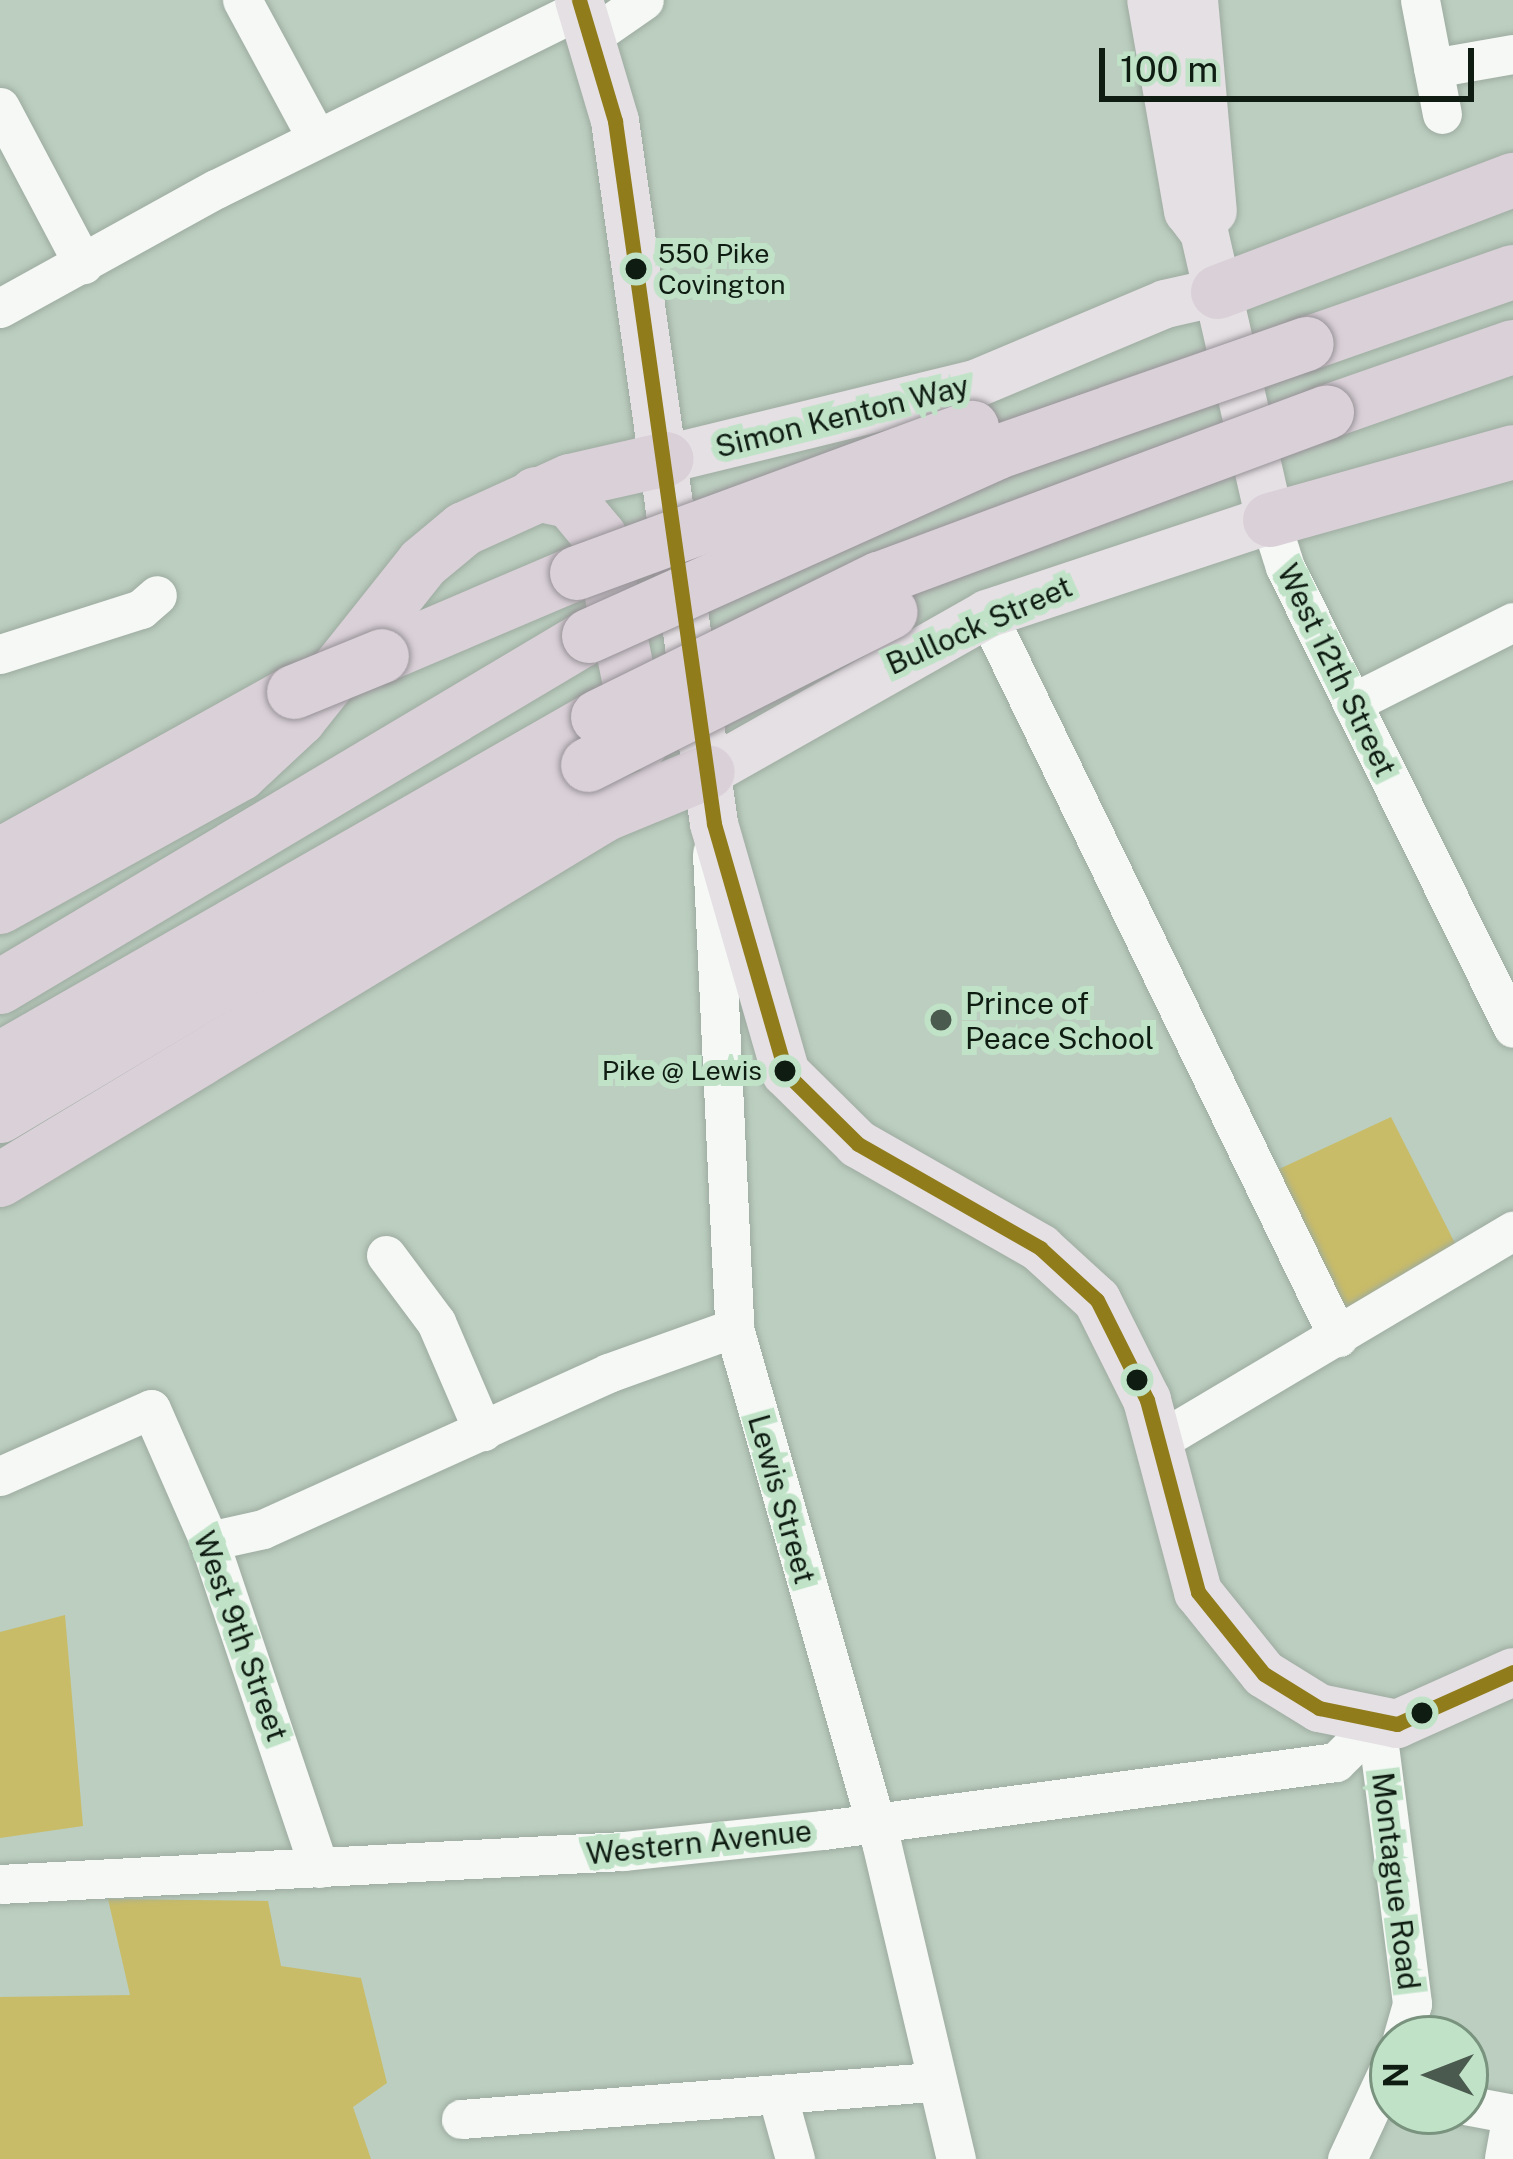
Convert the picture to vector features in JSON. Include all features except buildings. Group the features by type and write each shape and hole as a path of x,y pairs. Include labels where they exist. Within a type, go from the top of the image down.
{"highway":[{"path":"1218,292 1513,180"},
{"path":"0,855 294,692 578,573 919,445 1432,300 1513,272"},
{"path":"10,981 589,636 998,452 1304,336"},
{"path":"0,1116 64,1051 597,765 1221,449 1513,347"},
{"path":"1270,520 1513,452"},
{"path":"0,908 240,774 299,719 423,563 536,494 667,459"},
{"path":"536,494 569,501 600,537 646,762 636,787 597,765"},
{"path":"597,765 711,798"},
{"path":"0,1180 102,1119 597,765"},
{"path":"0,1058 64,1051"}],"main road":[{"path":"1151,0 1189,211 1204,232"},
{"path":"1194,0 1216,203 1204,232"},
{"path":"585,15 615,121 667,459 711,798 786,1073 858,1144 1073,1273 1129,1353 1198,1592 1235,1647 1319,1708 1376,1722 1428,1717 1513,1672"},
{"name":"West 12th Street","path":"1204,232 1270,520"},
{"name":"Simon Kenton Way","path":"667,459 975,384 1165,304 1218,292"},
{"name":"Bullock Street","path":"711,798 987,614 1270,520"}],"street":[{"path":"242,0 316,137"},
{"path":"0,308 316,137 585,15 644,0"},
{"path":"1420,0 1442,114"},
{"path":"1433,68 1513,54"},
{"path":"0,107 83,264"},
{"name":"West 12th Street","path":"1270,520 1352,703 1513,1028"},
{"path":"0,654 141,609 157,595"},
{"path":"987,614 1338,1337"},
{"path":"1352,703 1513,622"},
{"name":"Lewis Street","path":"711,798 734,1328 875,1822 956,2159"},
{"path":"1157,1442 1513,1231"},
{"path":"386,1255 436,1322 483,1432"},
{"path":"209,1541 263,1529 734,1328"},
{"name":"West 9th Street","path":"0,1476 151,1409 209,1541 319,1868"},
{"name":"Western Avenue","path":"0,1884 623,1851 875,1822 1336,1762 1376,1722"},
{"name":"Montague Road","path":"1376,1722 1411,1989 1406,2015"},
{"path":"461,2119 936,2082"},
{"path":"777,2094 795,2159"},
{"path":"1504,2158 1513,2114"},
{"path":"1347,2159 1369,2117"}],"shaded area":[{"path":"1391,1117 1464,1261 1338,1337 1277,1170"},
{"path":"65,1615 83,1826 0,1838 0,1632"},
{"path":"108,1899 268,1901 281,1966 361,1978 387,2083 353,2107 371,2159 0,2159 0,1997 130,1995"}],"transit line":[{"path":"579,0 615,121 714,824 786,1073 858,1144 1040,1248 1097,1300 1147,1400 1198,1592 1264,1674 1319,1708 1397,1724 1513,1672"}],"place":[{"name":"550 Pike Covington","path":"636,269"},
{"name":"Prince of Peace School","path":"941,1020"},
{"name":"Pike @ Lewis","path":"785,1071"}]}
